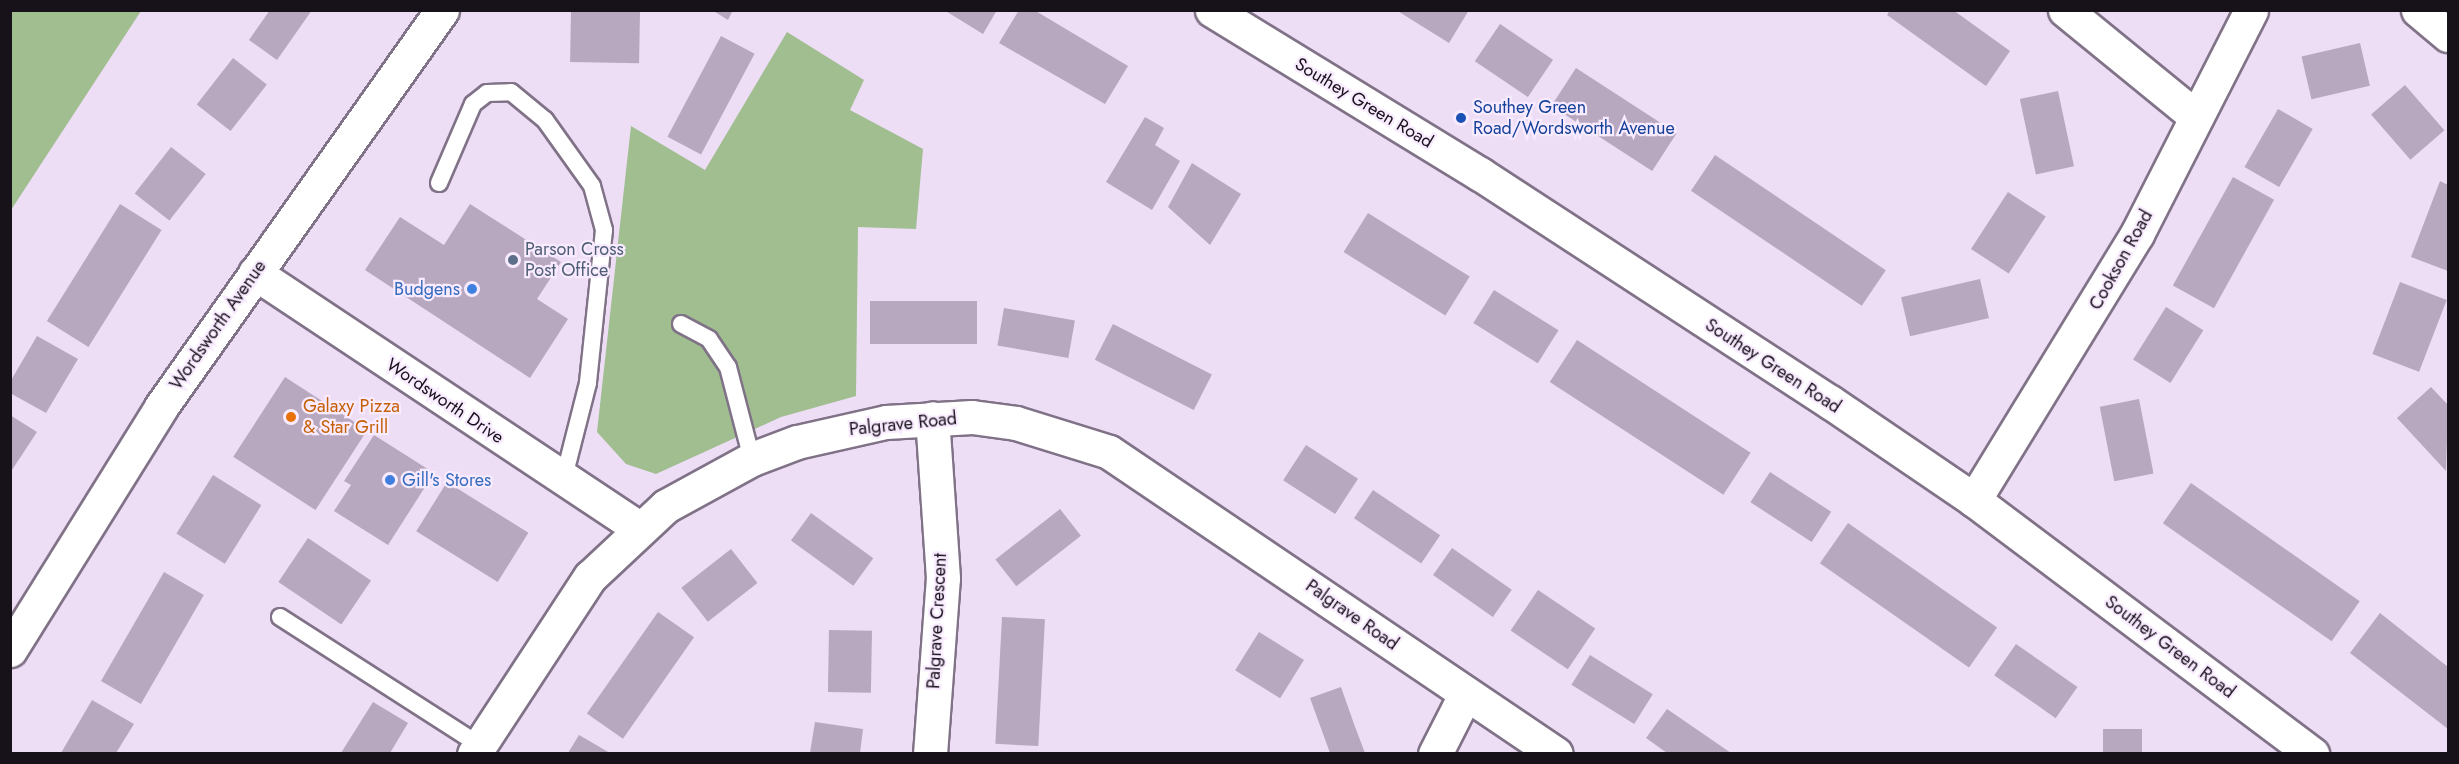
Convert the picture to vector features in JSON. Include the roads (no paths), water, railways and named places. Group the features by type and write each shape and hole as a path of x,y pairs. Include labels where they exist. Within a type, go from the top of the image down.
{"street":[{"name":"Wordsworth Avenue","path":"10,650 161,407 442,10"},
{"name":"Southey Green Road","path":"1212,10 1480,174 1974,500 2312,753"},
{"path":"2065,10 2196,117"},
{"name":"Cookson Road","path":"1974,500 2064,361 2251,10"},
{"path":"2418,10 2448,35"},
{"name":"Wordsworth Drive","path":"255,273 563,481 637,527"},
{"name":"Palgrave Road","path":"477,749 590,577 637,527 752,459 844,430 932,418 1016,423 1109,452 1556,753"},
{"name":"Palgrave Crescent","path":"930,753 943,578 932,418"},
{"path":"1434,753 1466,693"}],"lane":[{"path":"440,183 473,104 487,93 511,92 545,120 592,186 604,230 588,383 563,481"},
{"path":"681,324 709,339 728,367 752,459"},
{"path":"280,618 477,749"}],"place":[{"name":"Southey Green Road/Wordsworth Avenue","path":"1461,118"},
{"name":"Parson Cross Post Office","path":"513,260"},
{"name":"Budgens","path":"472,289"},
{"name":"Galaxy Pizza & Star Grill","path":"291,417"},
{"name":"Gill's Stores","path":"390,480"}]}
